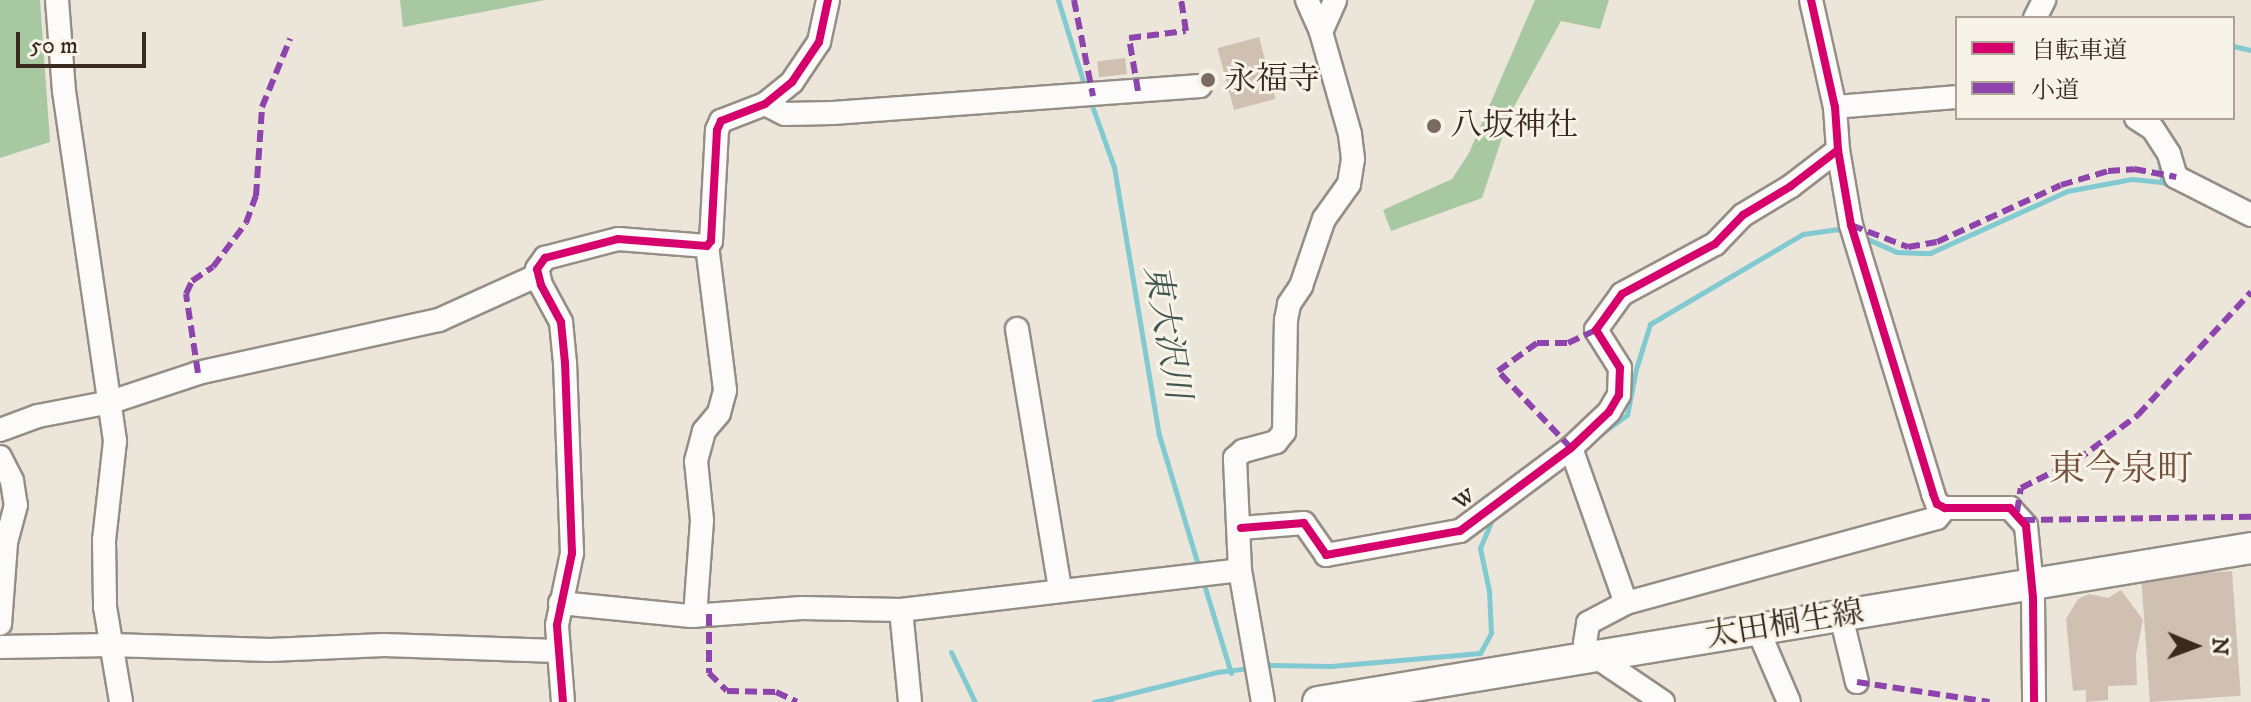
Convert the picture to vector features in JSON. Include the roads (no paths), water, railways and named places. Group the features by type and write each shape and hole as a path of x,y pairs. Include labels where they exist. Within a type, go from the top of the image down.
{"main road":[{"name":"太田桐生線","path":"1318,702 2251,548"}],"street":[{"path":"695,616 702,520 696,461 704,431 719,413 725,390 707,246 711,241 717,130 721,121 765,104 792,82 819,42 828,0"},
{"path":"1263,702 1240,570 1241,528 1235,458 1243,451 1276,442 1284,432 1289,304 1301,286 1324,219 1345,193 1352,167 1350,134 1321,32 1307,0"},
{"path":"1321,32 1335,0"},
{"path":"1811,0 1835,107 1838,150 1854,236 1937,504 1945,508 2002,507 2017,512 2026,526 2032,584 2034,702"},
{"path":"52,4 111,402 114,455 104,540 105,607 121,702"},
{"path":"765,104 785,114 833,113 1200,86"},
{"path":"1835,107 1955,97"},
{"path":"2139,120 2153,129 2169,154 2176,177 2251,215"},
{"name":"w","path":"1241,528 1304,523 1326,555 1460,531 1573,453 1609,412 1621,384 1620,368 1596,330 1622,294 1715,244 1743,215 1791,186 1838,150"},
{"path":"563,702 558,651 560,603 572,553 565,363 561,322 537,269 545,258 618,239 707,246"},
{"path":"0,430 38,416 111,402 198,373 439,320 538,275"},
{"path":"1017,329 1060,589"},
{"path":"1573,453 1626,603"},
{"path":"0,457 12,481 16,505 6,543 0,624"},
{"path":"1663,702 1595,656 1585,643 1588,623 1626,603 1937,518 1945,508"},
{"path":"560,603 695,616 802,608 901,610 1240,570"},
{"path":"901,610 910,702"},
{"path":"1841,616 1857,682"},
{"path":"1758,630 1789,702"},
{"path":"0,647 111,645 270,650 384,645 558,651"}],"waterway":[{"name":"東大沢川","path":"1058,0 1085,87"},
{"path":"2235,46 2251,50"},
{"name":"東大沢川","path":"1090,100 1114,167 1159,435 1199,568"},
{"path":"2158,152 2162,182"},
{"path":"1863,237 1896,252 1930,253 2067,191 2132,179 2162,182 2174,187"},
{"path":"1602,433 1627,415 1636,369 1650,324 1803,234 1837,229 1846,232"},
{"path":"1264,665 1331,666 1480,653 1491,633 1489,591 1480,548 1493,518"},
{"name":"東大沢川","path":"1203,581 1231,673"},
{"path":"951,652 975,702"},
{"path":"1110,702 1112,698 1217,672 1251,668"},
{"path":"1094,702 1111,698"}],"place":[{"name":"永福寺","path":"1208,80"},
{"name":"八坂神社","path":"1434,126"}],"district":[{"name":"東今泉町","path":"2121,470"}]}
